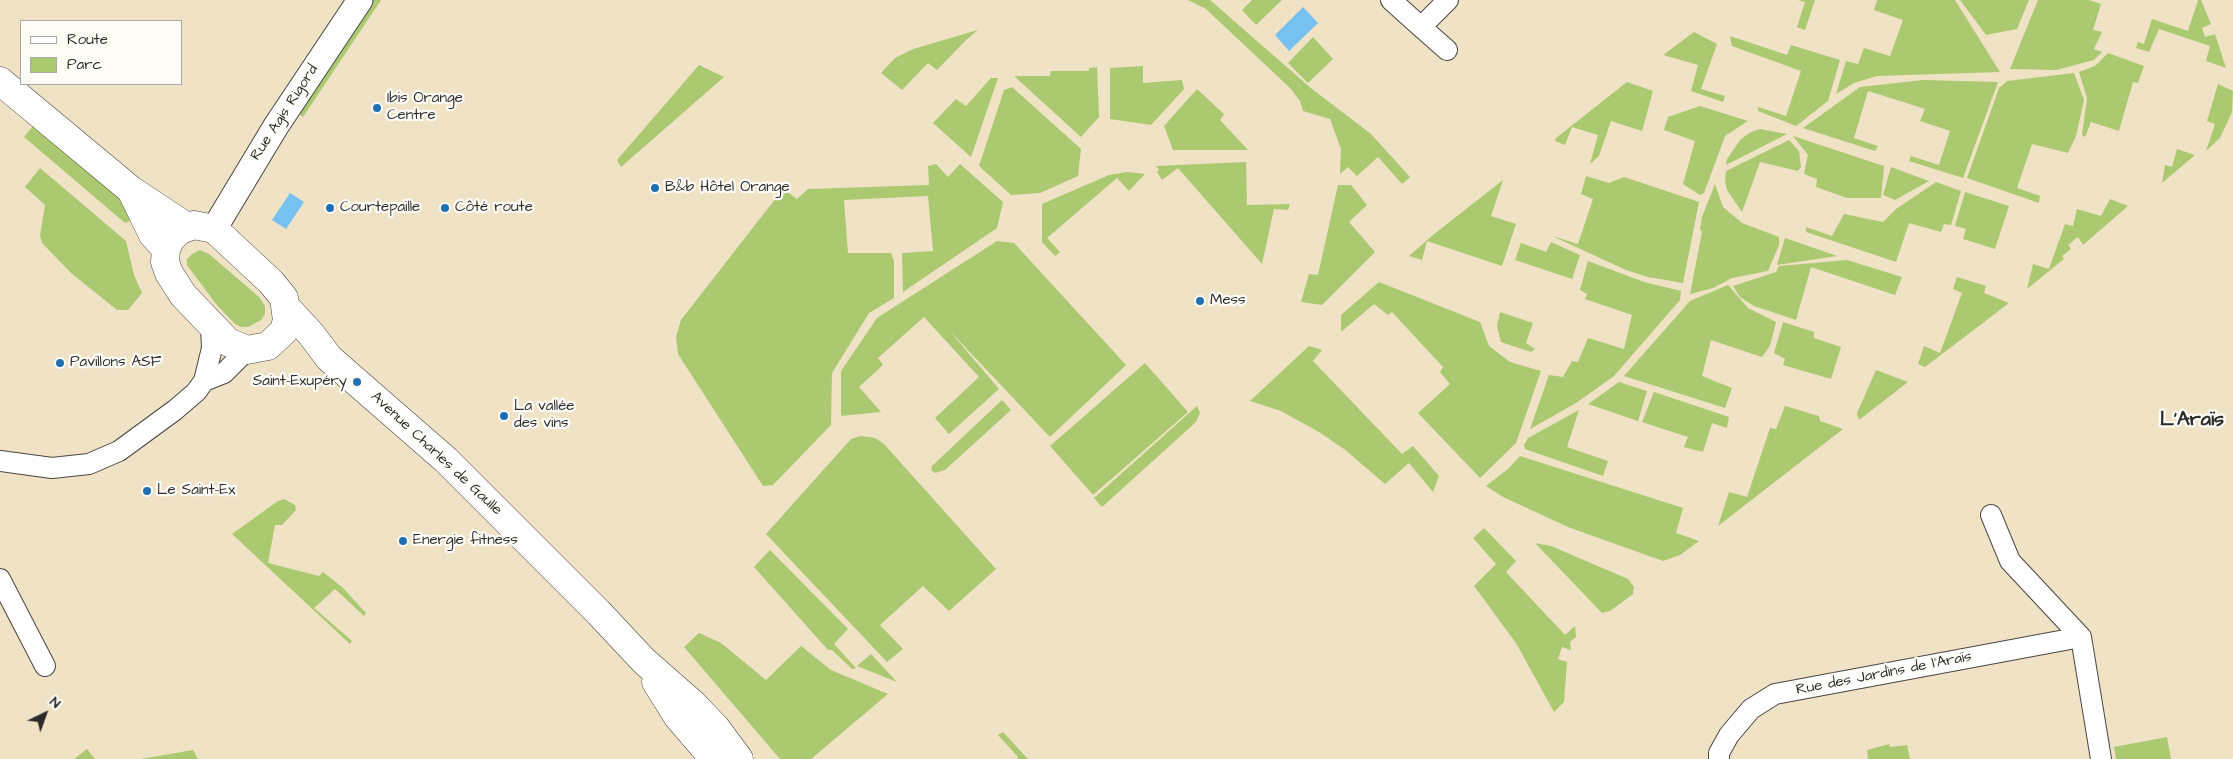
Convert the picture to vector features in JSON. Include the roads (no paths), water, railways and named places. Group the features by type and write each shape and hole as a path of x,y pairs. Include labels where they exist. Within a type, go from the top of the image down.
{"main road":[{"path":"0,81 130,190 187,227"},
{"path":"130,190 153,235 166,249 174,234 187,227 203,225 214,229"},
{"name":"Avenue Charles de Gaulle","path":"214,229 278,289 284,298 287,308 311,334 329,358 458,472 599,613 644,661 693,704 716,728 739,759"},
{"name":"Avenue Charles de Gaulle","path":"166,249 165,262 168,273 183,295 228,342 258,348 287,347 329,358"},
{"path":"258,348 284,330 287,320 287,308"},
{"name":"Avenue Charles de Gaulle","path":"644,661 678,717 714,759"}],"street":[{"name":"Rue Agis Rigord","path":"214,229 276,126 360,0"},
{"path":"1391,0 1447,50"},
{"path":"1421,27 1448,0"},
{"path":"0,461 52,468 89,464 119,451 175,410 196,392 204,381 212,348 211,326"},
{"path":"204,381 224,372 258,348"},
{"path":"1991,515 2010,562 2081,637 2102,759"},
{"path":"0,579 45,666"},
{"name":"Rue des Jardins de l'Araïs","path":"1719,759 1719,753 1729,735 1751,709 1775,694 2081,637"}],"water":[{"path":"1303,7 1318,23 1289,51 1275,35"},
{"path":"290,193 304,202 286,229 272,220"}],"place":[{"name":"Ibis Orange Centre","path":"377,108"},
{"name":"B&b Hôtel Orange","path":"655,188"},
{"name":"Courtepaille","path":"330,208"},
{"name":"Côté route","path":"445,208"},
{"name":"Mess","path":"1200,301"},
{"name":"Pavillons ASF","path":"60,363"},
{"name":"Saint-Exupéry","path":"357,382"},
{"name":"La vallée des vins","path":"504,416"},
{"name":"Le Saint-Ex","path":"147,491"},
{"name":"Energie fitness","path":"403,541"}],"district":[{"name":"L'Araïs","path":"2192,421"}]}
